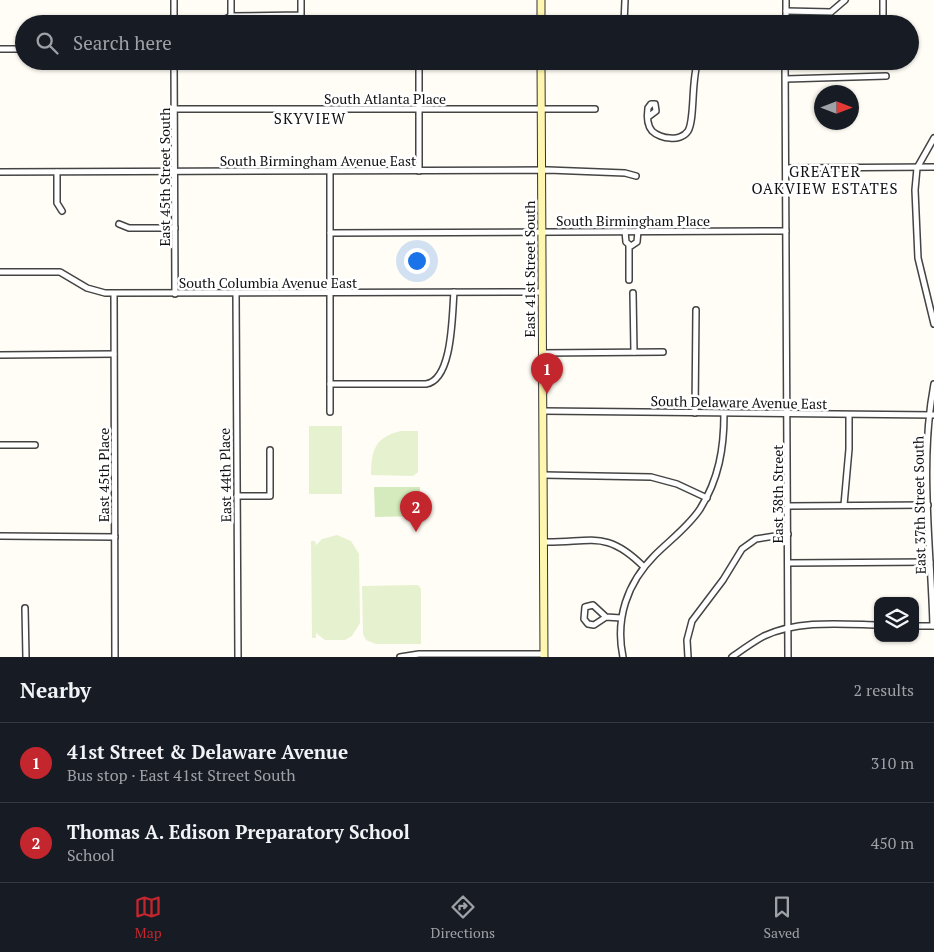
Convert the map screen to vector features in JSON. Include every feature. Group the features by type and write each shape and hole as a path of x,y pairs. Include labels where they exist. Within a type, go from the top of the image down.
{"main road":[{"path":"540,0 541,15"},
{"name":"East 41st Street South","path":"541,70 544,656"}],"street":[{"path":"174,0 174,15"},
{"path":"231,0 231,15"},
{"path":"301,0 301,15"},
{"path":"624,15 625,0"},
{"path":"786,0 786,15"},
{"path":"786,11 826,13 837,9 844,0"},
{"path":"882,0 883,15"},
{"path":"0,49 15,49"},
{"name":"East 45th Street South","path":"174,70 175,294"},
{"path":"419,70 419,170"},
{"path":"648,117 650,127 658,135 678,138 687,132 691,124 692,93 696,70"},
{"name":"East 38th Street","path":"786,70 788,657"},
{"path":"786,79 886,76"},
{"name":"South Atlanta Place","path":"174,109 595,109"},
{"path":"934,138 917,168 915,190 918,252 934,324"},
{"path":"786,168 934,168"},
{"name":"South Birmingham Avenue East","path":"0,172 542,170 625,173 636,176"},
{"path":"330,171 330,412"},
{"path":"57,172 57,203 62,211"},
{"path":"119,224 129,228 175,228"},
{"path":"625,231 626,242 629,245 629,280"},
{"path":"629,245 637,242 638,231"},
{"name":"South Birmingham Place","path":"330,233 786,231"},
{"name":"South Columbia Avenue East","path":"0,272 60,272 96,292 114,294 542,292"},
{"path":"330,384 426,384 437,380 442,373 452,326 454,292"},
{"name":"East 44th Place","path":"236,293 238,657"},
{"path":"633,293 634,352"},
{"name":"East 45th Place","path":"114,294 115,657"},
{"path":"696,310 696,413"},
{"path":"542,353 663,352"},
{"path":"0,355 114,354"},
{"name":"East 37th Street South","path":"934,384 928,505 934,626"},
{"name":"South Delaware Avenue East","path":"543,411 849,416 931,415"},
{"path":"623,657 621,618 629,593 644,567 684,529 707,498 716,478 722,454 724,414"},
{"path":"844,505 849,449 849,416"},
{"path":"0,445 35,445"},
{"path":"237,496 270,496 270,450"},
{"path":"544,475 651,477 677,484 707,498"},
{"path":"788,506 928,505"},
{"path":"688,657 687,640 692,621 742,549 756,539 788,534"},
{"path":"0,536 115,537"},
{"path":"544,542 603,540 623,548 644,567"},
{"path":"788,563 930,562"},
{"path":"606,617 593,605 585,607 584,619 588,624 594,625 606,617 621,618"},
{"path":"25,608 26,657"},
{"path":"732,657 763,637 788,628 825,624 874,625"},
{"path":"919,626 934,626"},
{"path":"400,657 424,654 544,656"}],"green space":[{"path":"309,426 342,426 342,494 309,494"},
{"path":"401,431 418,431 418,472 413,476 371,475 372,458 376,446 385,437"},
{"path":"374,487 420,487 420,516 375,517"},
{"path":"337,535 351,541 359,554 360,623 352,636 345,640 325,640 316,633 316,638 312,638 311,541 315,541 316,545 322,539"},
{"path":"418,585 421,589 421,644 376,644 366,640 363,634 362,586"}],"place":[{"name":"41st Street & Delaware Avenue","path":"547,394"},
{"name":"Thomas A. Edison Preparatory School","path":"416,532"}],"district":[{"name":"SKYVIEW","path":"310,118"},
{"name":"GREATER OAKVIEW ESTATES","path":"825,180"}]}
